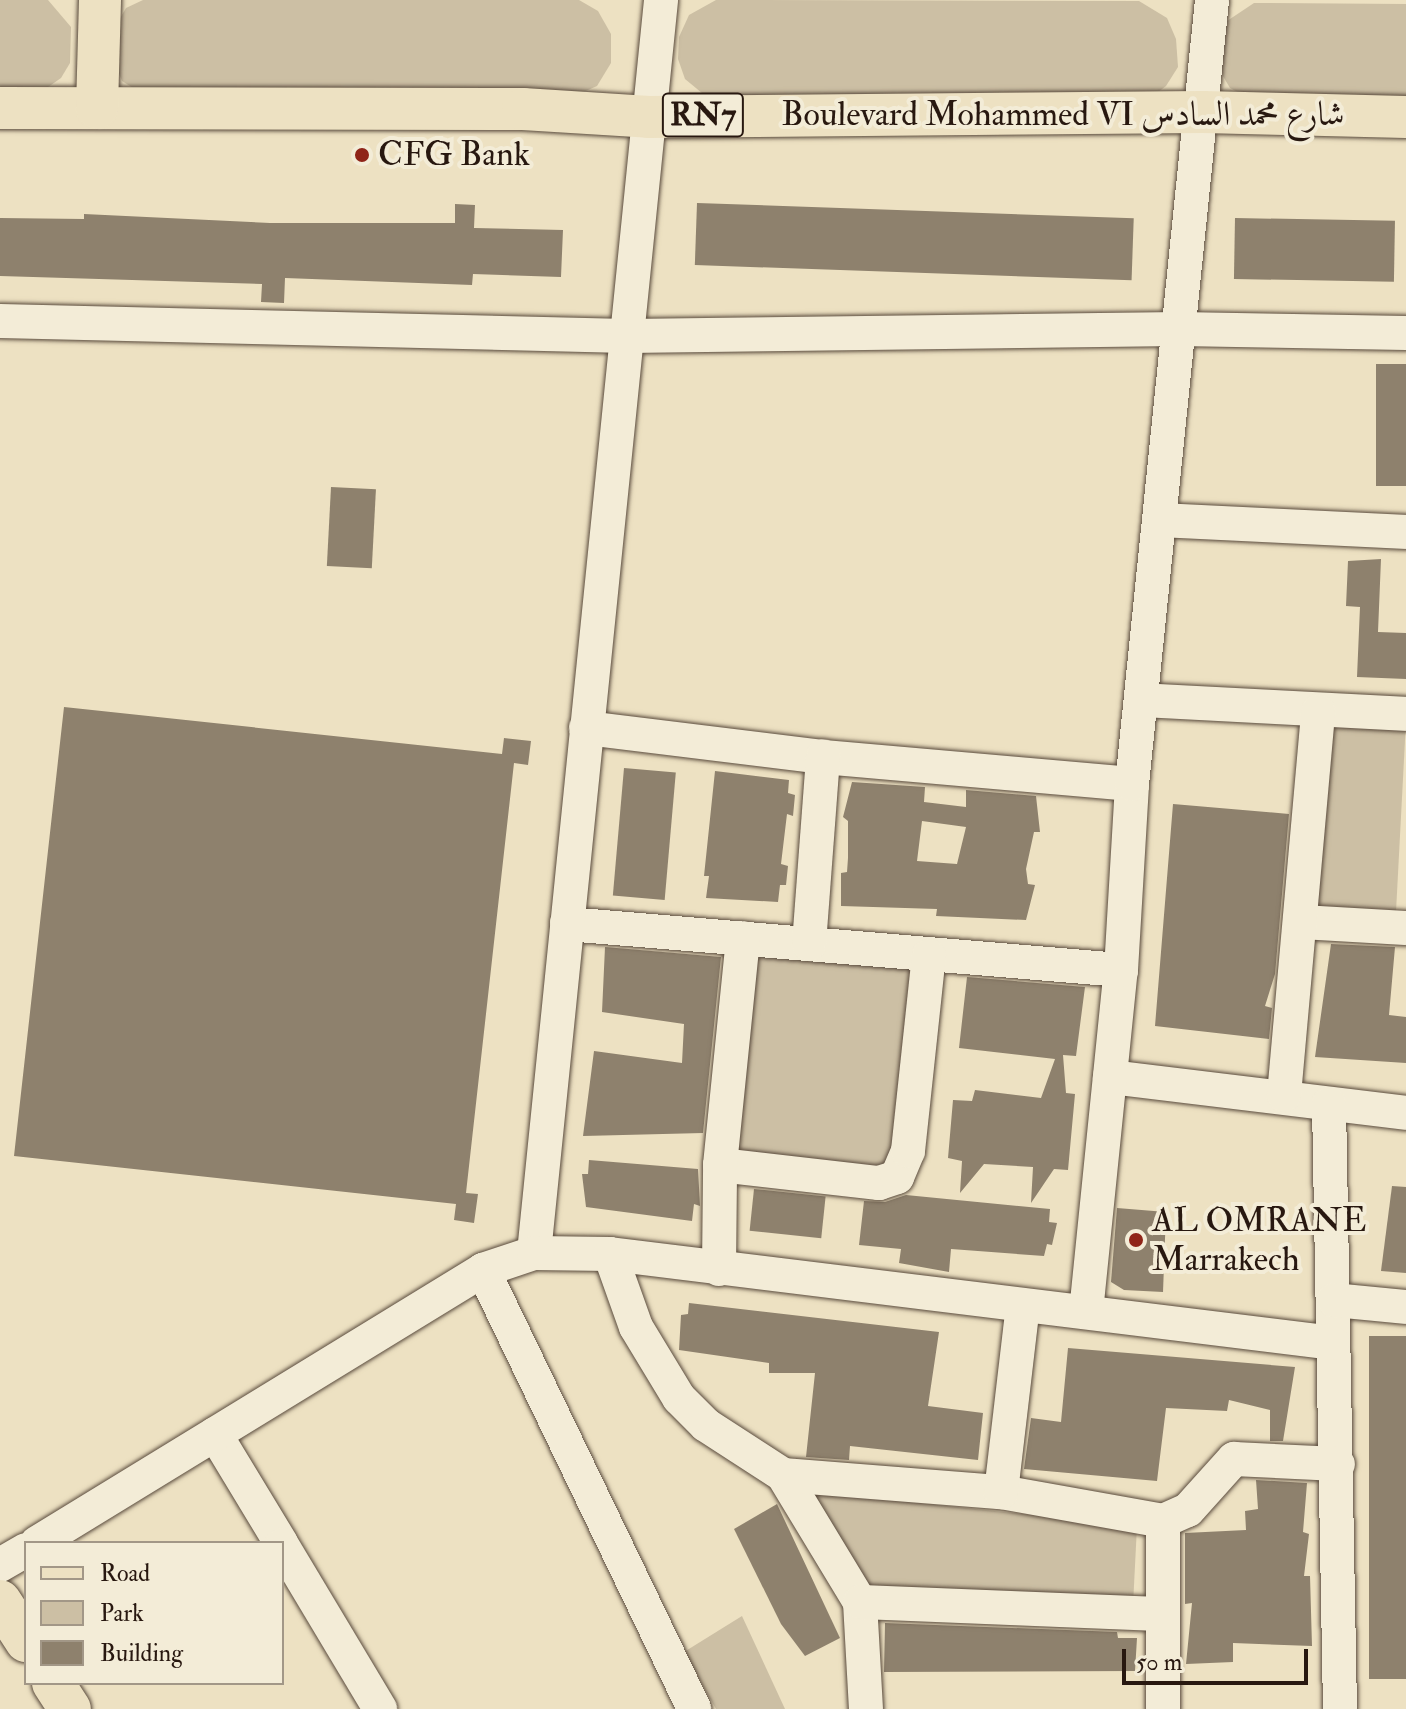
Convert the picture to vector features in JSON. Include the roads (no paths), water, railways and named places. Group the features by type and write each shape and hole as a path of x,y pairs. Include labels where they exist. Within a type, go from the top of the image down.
{"main road":[{"path":"97,108 100,0"},
{"name":"Boulevard Mohammed VI شارع محمد السادس","path":"0,108 523,109 649,117 1203,112 1406,117"},
{"path":"0,1601 24,1638"},
{"path":"54,1685 70,1709"}],"street":[{"path":"534,1253 661,0"},
{"path":"1086,1312 1121,970 1132,784 1203,112 1212,0"},
{"path":"0,321 627,336 1179,329 1406,333"},
{"path":"1161,520 1406,532"},
{"path":"1141,700 1318,712 1406,714"},
{"path":"1284,1095 1318,712"},
{"path":"586,728 823,757 1132,784"},
{"path":"809,944 823,757"},
{"path":"1301,922 1406,928"},
{"path":"567,924 1121,970"},
{"path":"719,1269 720,1165 743,938"},
{"path":"720,1165 879,1183 897,1177 905,1167 910,1137 929,956"},
{"path":"1110,1077 1284,1095 1406,1113"},
{"path":"1329,1104 1338,1464 1340,1709"},
{"path":"40,1541 483,1270 534,1253 610,1254 1333,1343"},
{"path":"610,1254 636,1327 679,1398 706,1425 783,1475 860,1602 866,1709"},
{"path":"483,1270 694,1709"},
{"path":"1334,1300 1406,1307"},
{"path":"1001,1492 1023,1306"},
{"path":"215,1434 279,1541"},
{"path":"783,1475 1001,1492 1163,1521 1188,1510 1234,1459 1338,1464"},
{"path":"1163,1521 1163,1709"},
{"path":"284,1549 380,1709"},
{"path":"0,1565 24,1551"},
{"path":"860,1602 1161,1614"}],"place":[{"name":"CFG Bank","path":"362,155"},
{"name":"AL OMRANE Marrakech","path":"1136,1240"}]}
